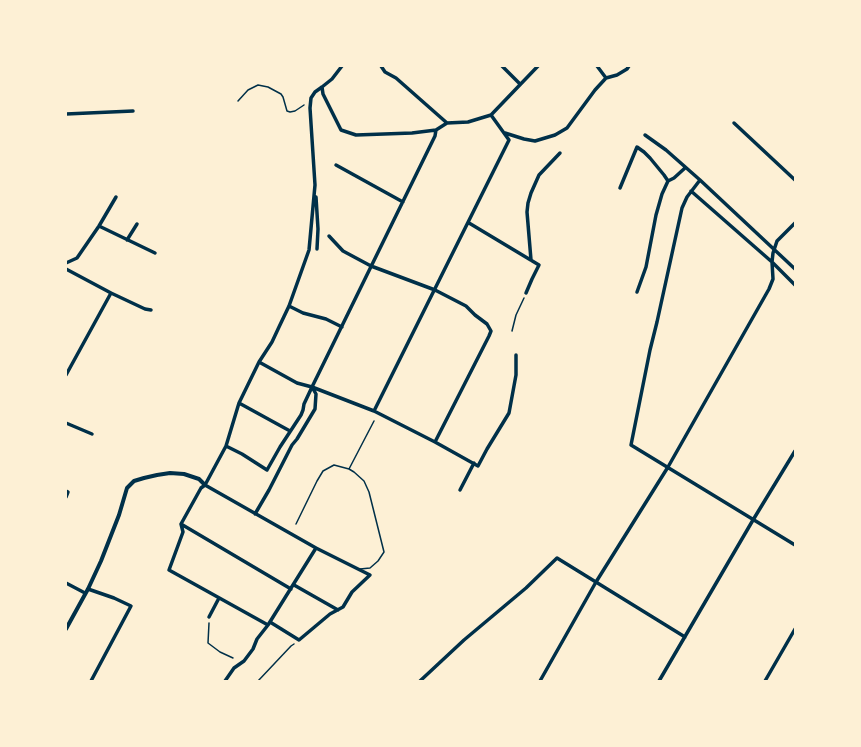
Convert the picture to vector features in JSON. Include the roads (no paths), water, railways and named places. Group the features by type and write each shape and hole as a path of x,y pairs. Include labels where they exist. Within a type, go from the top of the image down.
{"street":[{"path":"317,249 318,229 310,108 315,92 332,78 342,66"},
{"path":"381,66 385,72 396,78 447,123"},
{"path":"502,66 520,84"},
{"path":"322,87 323,94 341,130 356,135 412,133 436,130 447,123 468,122 491,115 538,66"},
{"path":"597,66 606,78"},
{"path":"505,133 535,141 555,135 567,128 595,90 606,78 617,75 629,66"},
{"path":"66,114 133,111"},
{"path":"374,412 509,140 491,115"},
{"path":"734,123 795,180"},
{"path":"226,446 267,470 301,415 304,404 312,387 435,136 436,130"},
{"path":"645,135 666,150 700,180 795,269"},
{"path":"620,188 637,147 650,158 668,181"},
{"path":"531,260 527,212 531,192 539,175 560,153"},
{"path":"336,164 403,202"},
{"path":"637,292 646,267 656,215 662,194 668,181 686,168"},
{"path":"700,180 687,197 682,208 650,350 631,445 795,545"},
{"path":"66,629 88,589 104,554 119,515 127,488 134,481 157,474 184,474 199,479 205,485 255,514 316,548 370,575 352,592 343,607 330,614 299,640 168,570 183,532 181,524 201,488 205,485 226,446 239,403 272,342 289,306 309,250 315,185"},
{"path":"691,191 772,262 795,285"},
{"path":"66,263 77,258 99,226 116,197"},
{"path":"468,223 539,265 526,293"},
{"path":"540,681 596,582 668,467 769,289 773,278 772,262 777,241 795,223"},
{"path":"127,240 137,224"},
{"path":"99,226 155,253"},
{"path":"329,236 343,251 371,266 435,290 466,306 487,324 491,331 435,442"},
{"path":"66,269 111,293 145,309 151,310"},
{"path":"66,375 111,293"},
{"path":"289,306 303,313 326,319 342,326"},
{"path":"260,362 297,383 312,387 374,412 435,442 478,466 509,413 516,375 516,355"},
{"path":"255,514 262,504 292,445 314,409 316,394 312,387"},
{"path":"239,403 290,431"},
{"path":"66,423 92,434"},
{"path":"659,681 795,451"},
{"path":"460,490 474,463"},
{"path":"66,491 68,492 66,497"},
{"path":"181,524 291,589"},
{"path":"225,681 234,668 244,661 253,649 316,548"},
{"path":"420,681 464,640 526,588 557,558 685,637"},
{"path":"66,583 85,593"},
{"path":"294,585 338,610"},
{"path":"88,589 131,606 91,681"},
{"path":"209,617 219,598"},
{"path":"765,681 795,629"}],"lane":[{"path":"349,469 374,421"},
{"path":"296,524 323,472 334,464 349,469 364,481 369,492 384,552 370,568 358,569"}]}
